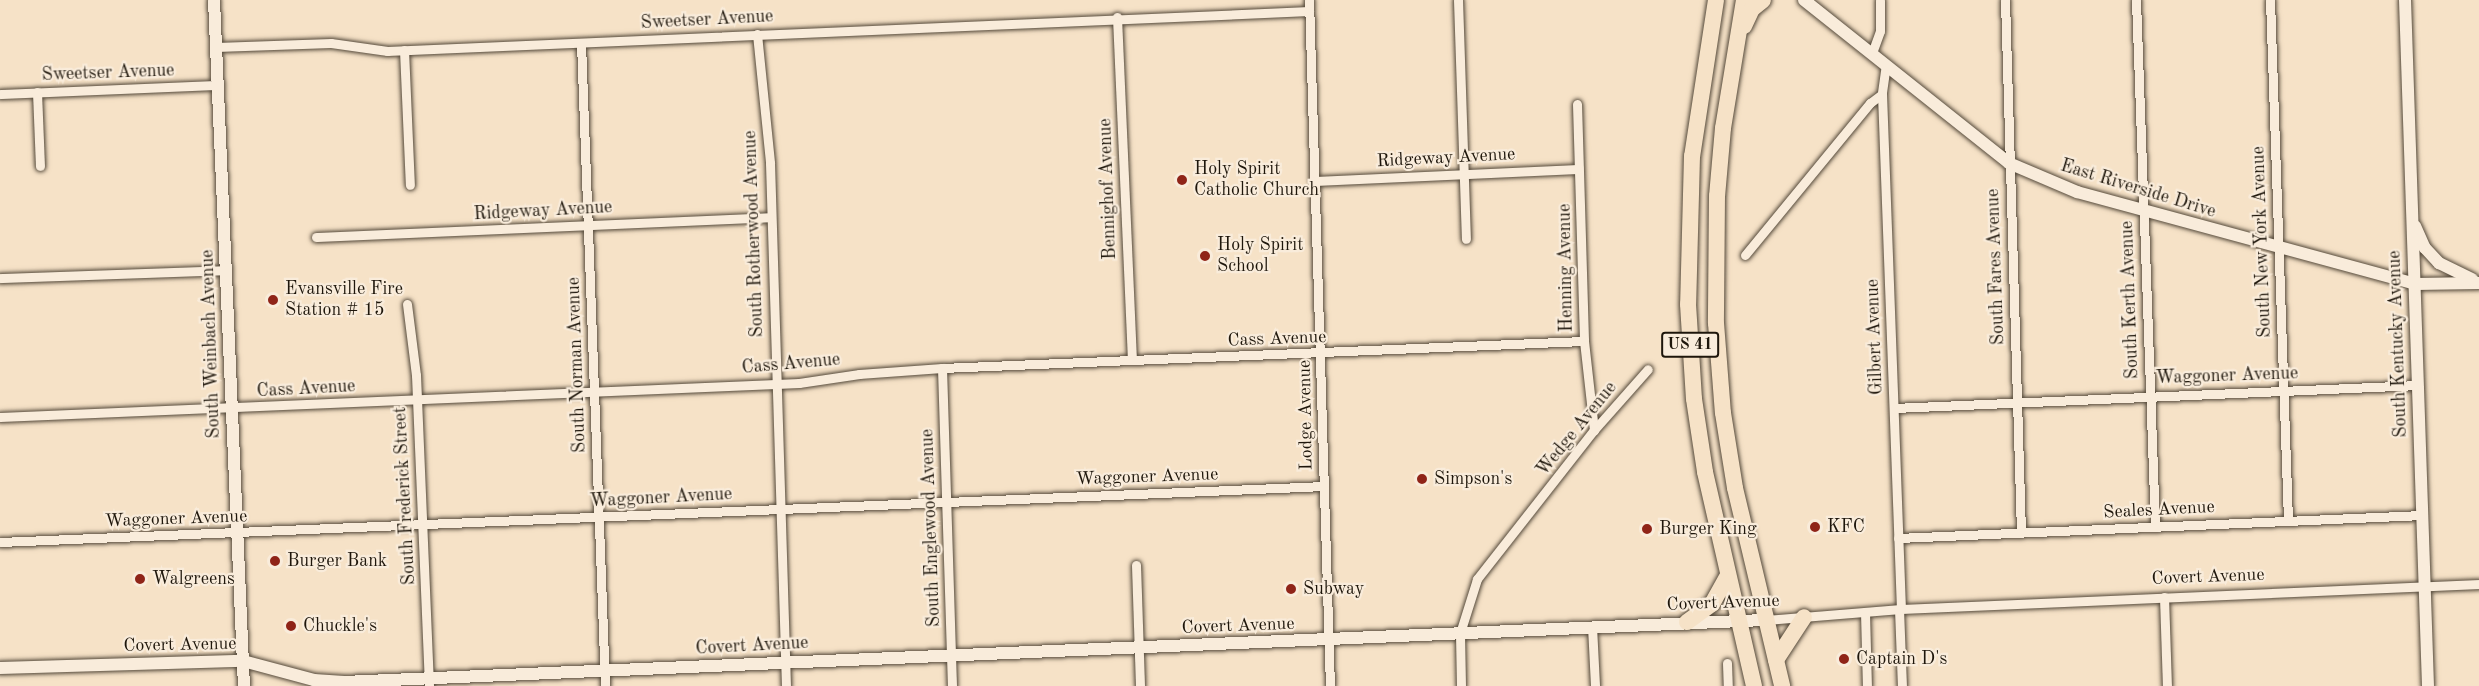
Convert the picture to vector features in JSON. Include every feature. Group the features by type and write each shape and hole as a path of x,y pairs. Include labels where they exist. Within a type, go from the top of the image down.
{"highway":[{"name":"US 41","path":"1716,0 1692,156 1687,273 1694,399 1727,577 1754,686"},
{"name":"US 41","path":"1744,0 1734,56 1717,196 1716,323 1729,453 1782,686"},
{"path":"1734,56 1747,19 1763,0"},
{"path":"1687,622 1712,604 1727,577"},
{"path":"1776,660 1789,635 1804,617"}],"street":[{"name":"South Weinbach Avenue","path":"214,0 244,686"},
{"name":"Lodge Avenue","path":"1309,0 1330,686"},
{"path":"1458,0 1466,239"},
{"name":"East Riverside Drive","path":"1804,0 2009,163 2078,192 2144,213 2415,284 2479,282"},
{"path":"1872,53 1879,39 1880,0"},
{"name":"South Fares Avenue","path":"2005,0 2022,532"},
{"name":"South Kerth Avenue","path":"2136,0 2155,526"},
{"name":"South New York Avenue","path":"2270,0 2288,520"},
{"name":"South Kentucky Avenue","path":"2405,0 2428,686"},
{"name":"Sweetser Avenue","path":"216,47 331,43 404,50 1117,17 1309,11"},
{"name":"Bennighof Avenue","path":"1117,17 1132,360"},
{"name":"South Rotherwood Avenue","path":"758,34 766,101 771,217 774,384 786,686"},
{"name":"South Norman Avenue","path":"581,43 605,686"},
{"path":"404,50 410,185"},
{"name":"Gilbert Avenue","path":"1886,64 1882,94 1902,686"},
{"name":"Sweetser Avenue","path":"0,94 217,85"},
{"path":"38,92 40,166"},
{"path":"1745,255 1866,108 1882,94"},
{"name":"Henning Avenue","path":"1576,104 1584,341 1594,430"},
{"name":"Ridgeway Avenue","path":"1314,181 1579,169"},
{"path":"2412,216 2419,238 2432,256 2458,275 2479,282"},
{"name":"Ridgeway Avenue","path":"316,237 771,217"},
{"path":"0,278 226,270"},
{"name":"South Frederick Street","path":"407,304 417,400 429,682"},
{"name":"Cass Avenue","path":"0,417 231,409 774,384 942,368 1321,354 1584,341"},
{"name":"South Englewood Avenue","path":"942,368 952,686"},
{"name":"Wedge Avenue","path":"1461,686 1460,633 1470,597 1487,564 1594,430 1648,369"},
{"name":"Waggoner Avenue","path":"1894,408 2418,385"},
{"name":"Waggoner Avenue","path":"0,542 1324,486"},
{"name":"Seales Avenue","path":"1898,538 2422,515"},
{"path":"1136,565 1140,686"},
{"name":"Covert Avenue","path":"0,668 243,661 324,681 429,682 785,662 1328,641 1592,626 1738,622 1900,609 2479,584"},
{"path":"2164,597 2167,686"},
{"path":"1865,612 1867,686"},
{"path":"1592,626 1595,686"},
{"path":"1726,663 1728,686"}],"place":[{"name":"Holy Spirit Catholic Church","path":"1182,180"},
{"name":"Holy Spirit School","path":"1205,256"},
{"name":"Evansville Fire Station # 15","path":"273,300"},
{"name":"Simpson's","path":"1422,479"},
{"name":"KFC","path":"1815,527"},
{"name":"Burger King","path":"1647,529"},
{"name":"Burger Bank","path":"275,561"},
{"name":"Walgreens","path":"140,579"},
{"name":"Subway","path":"1291,589"},
{"name":"Chuckle's","path":"291,626"},
{"name":"Captain D's","path":"1844,659"}]}
